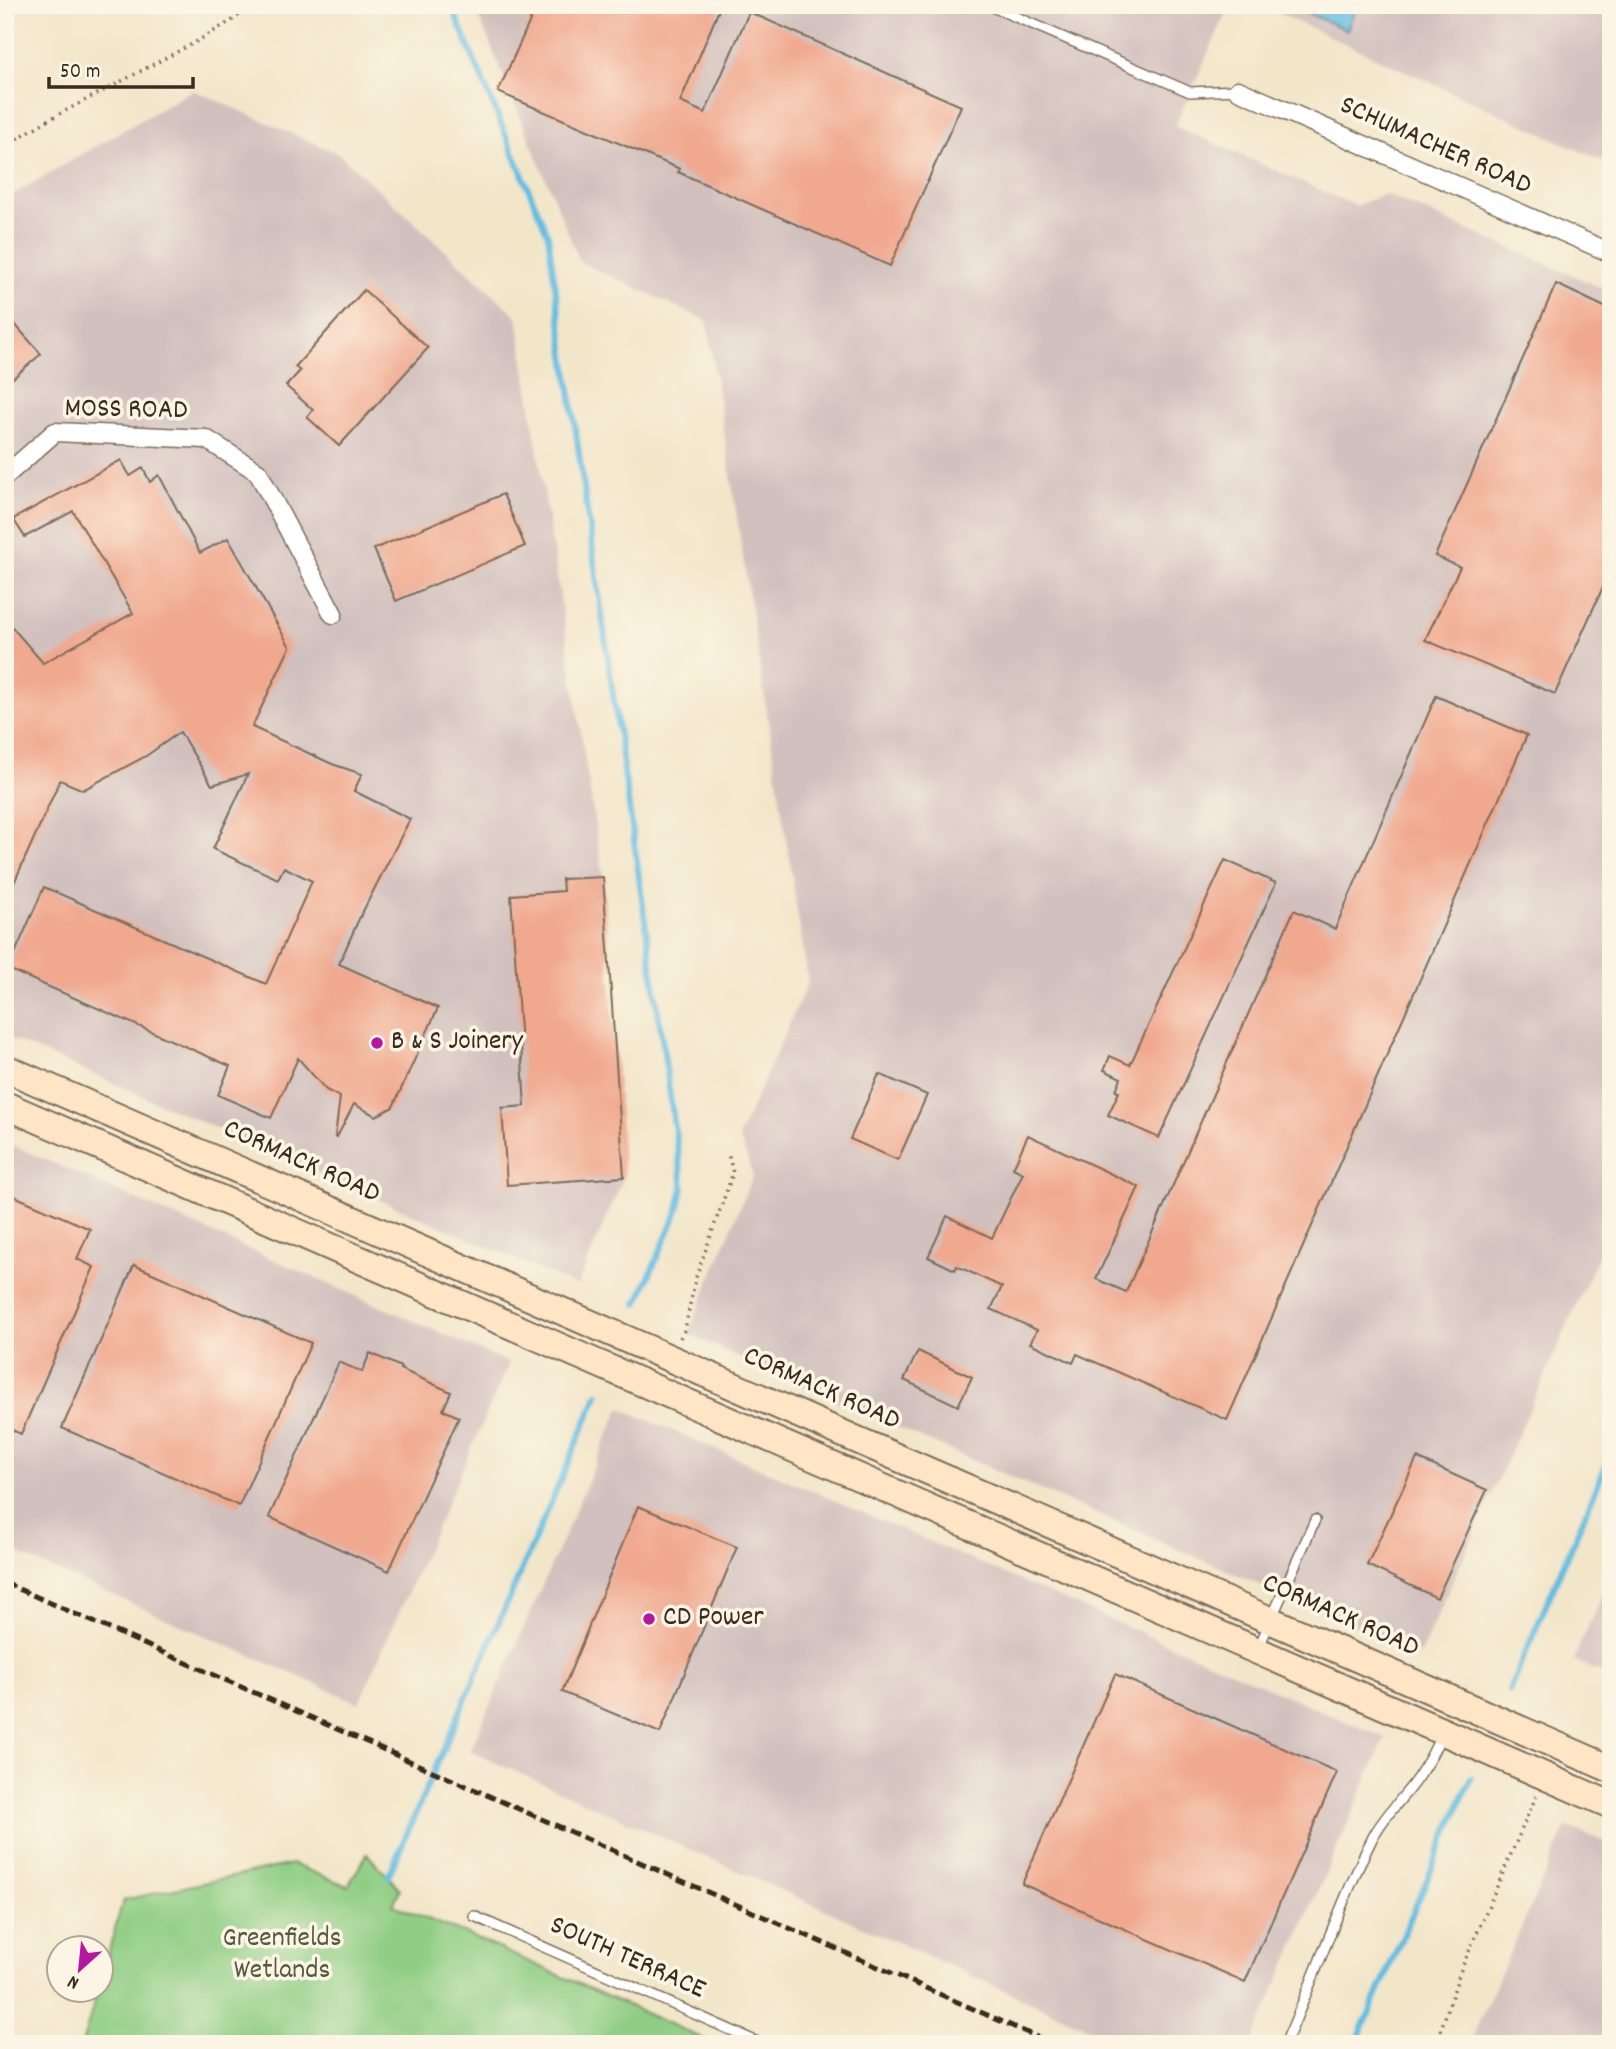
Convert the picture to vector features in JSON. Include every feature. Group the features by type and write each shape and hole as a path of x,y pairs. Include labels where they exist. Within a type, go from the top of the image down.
{"street":[{"name":"SCHUMACHER ROAD","path":"1238,90 1611,253"},
{"name":"MOSS ROAD","path":"5,476 55,432 206,439 258,472 333,614"},
{"name":"CORMACK ROAD","path":"5,1068 1611,1769"},
{"path":"5,1105 1611,1805"}],"lane":[{"path":"988,5 1190,92 1238,90"},
{"path":"1257,1651 1315,1520"},
{"path":"1285,2044 1342,1901 1375,1834 1394,1805 1417,1779 1442,1732"},
{"name":"SOUTH TERRACE","path":"474,1916 762,2044"}],"path":[{"path":"5,146 48,120 194,43 236,18 249,5"},
{"path":"667,1357 685,1329 695,1280 733,1173 728,1153"},
{"path":"1436,2044 1461,1972 1544,1776"}],"shaded area":[{"path":"474,5 1230,5 1175,126 1356,206 1385,194 1611,292 1611,1228 1420,1654 820,1394 688,1334 753,1175 739,1136 808,982 707,321 580,262"},
{"path":"1261,5 1611,5 1611,165 1607,163"},
{"path":"193,90 339,154 517,316 603,876 624,1177 577,1286 5,1036 5,199"},
{"path":"5,1142 509,1363 359,1703 5,1548"},
{"path":"620,1408 1385,1738 1251,2044 1124,2044 470,1751"},
{"path":"1611,1576 1611,1677 1573,1660"},
{"path":"1567,1826 1611,1845 1611,2044 1469,2044"}],"green space":[{"name":"Greenfields Wetlands","path":"367,1854 400,1889 393,1905 475,1938 715,2044 82,2044 94,2004 116,2004 116,1934 114,1934 123,1900 292,1864 348,1886"}],"water":[{"path":"1288,5 1357,5 1347,30"}],"building":[{"path":"537,5 721,5 680,102 705,113 749,12 961,106 890,266 678,172 680,169 498,92"},
{"path":"1556,284 1611,310 1611,569 1555,694 1425,640 1460,567 1435,556"},
{"path":"364,290 428,348 339,446 307,417 313,410 286,386 300,371 295,367"},
{"path":"5,313 41,354 5,385"},
{"path":"121,460 130,476 143,468 150,482 159,475 200,553 228,538 290,647 252,727 332,764 362,774 354,791 410,819 339,964 438,1008 393,1107 376,1116 354,1104 337,1137 340,1097 326,1090 298,1058 271,1118 218,1095 230,1066 8,969 44,887 266,984 312,881 284,867 278,879 213,849 248,774 212,785 180,732 146,756 83,790 60,780 5,903 5,619 43,663 133,613 73,511 25,537 13,519"},
{"path":"503,494 525,546 396,601 374,549"},
{"path":"1436,696 1527,735 1227,1420 1077,1354 1073,1363 1030,1343 1037,1330 991,1309 1002,1287 957,1266 955,1270 928,1257 947,1216 992,1238 1023,1173 1013,1168 1028,1135 1139,1187 1096,1279 1126,1292 1294,910 1335,929"},
{"path":"1225,860 1276,883 1159,1138 1108,1115 1119,1092 1116,1090 1121,1078 1104,1070 1110,1056 1130,1065"},
{"path":"603,877 624,1177 507,1185 502,1108 525,1106 511,895 563,891 562,879"},
{"path":"879,1074 927,1095 898,1160 850,1139"},
{"path":"5,1192 90,1229 77,1259 94,1267 21,1434 5,1427"},
{"path":"134,1265 311,1343 239,1506 62,1428"},
{"path":"918,1351 972,1377 958,1406 904,1380"},
{"path":"370,1353 451,1392 443,1410 459,1417 389,1571 269,1517 339,1362 362,1372"},
{"path":"1417,1458 1487,1490 1437,1598 1367,1565"},
{"name":"CD Power","path":"638,1506 737,1547 660,1733 562,1692"},
{"path":"1115,1674 1337,1772 1245,1982 1022,1884"}],"waterway":[{"path":"451,5 548,235 683,1187 678,1210 637,1304"},
{"path":"388,1877 598,1394"},
{"path":"1509,1691 1611,1454"},
{"path":"1356,2044 1471,1778"}],"railway":[{"path":"5,1583 1053,2044"}],"place":[{"name":"B & S Joinery","path":"377,1043"},
{"name":"CD Power","path":"649,1619"}]}
